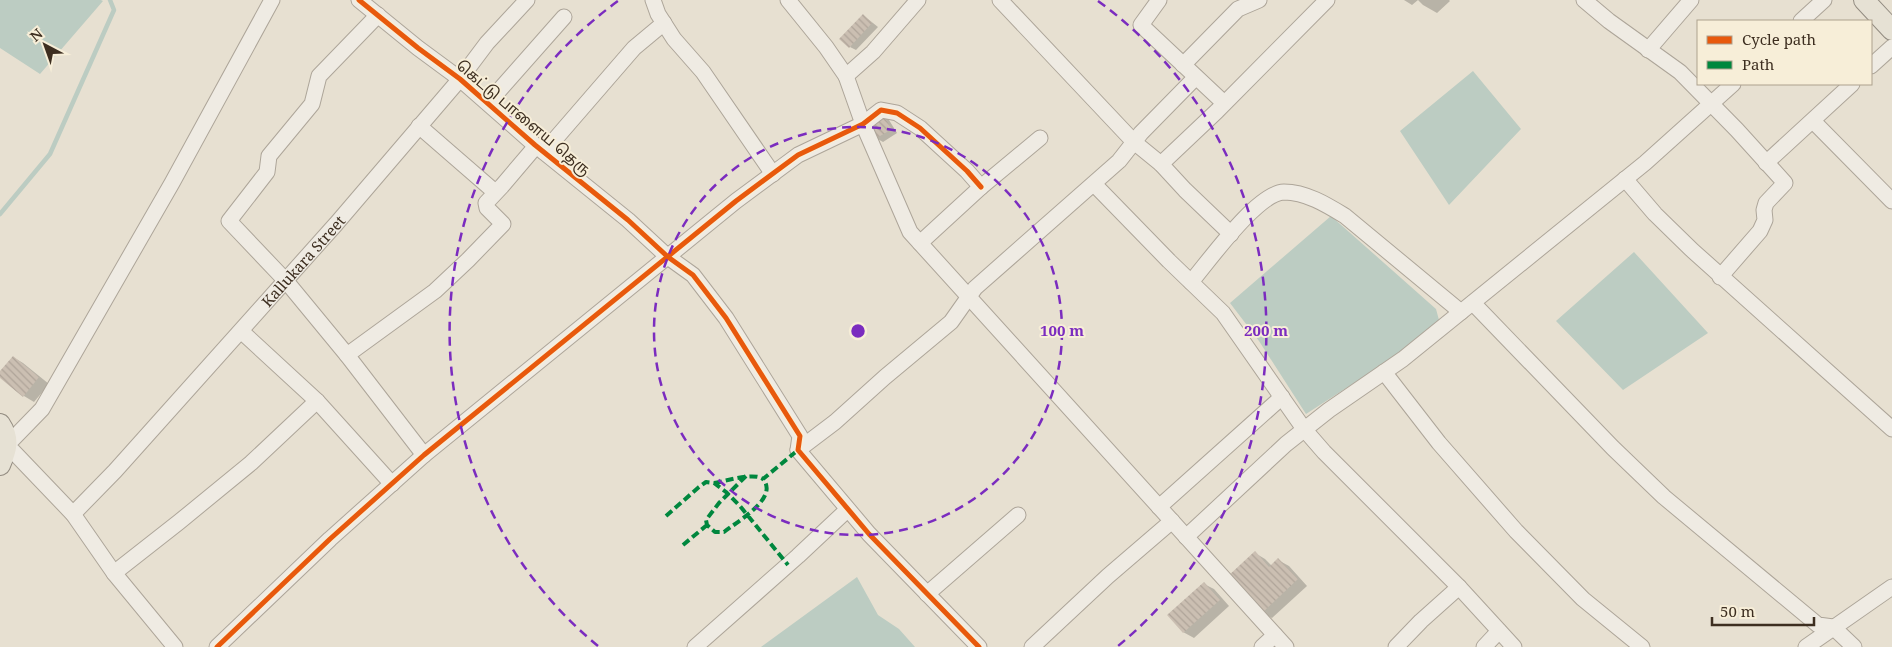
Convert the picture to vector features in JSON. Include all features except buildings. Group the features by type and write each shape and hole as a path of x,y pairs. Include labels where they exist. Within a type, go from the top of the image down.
{"main road":[{"path":"1864,0 1892,30"},
{"path":"0,424 6,434 8,445 0,465"}],"street":[{"path":"175,647 114,573 73,514 8,445 42,409 172,183 272,0"},
{"name":"கெட்டு பாளைய தெரு","path":"360,0 460,79 540,149 628,220 668,257 693,275 726,318 800,436 798,450"},
{"name":"Kallukara Street","path":"73,514 115,471 286,281 460,79 487,43 527,0"},
{"path":"653,0 674,39 703,72 773,174"},
{"path":"788,0 826,47 846,76 863,124 910,232 1286,647"},
{"path":"846,76 873,52 918,0"},
{"path":"1000,0 1134,142 1161,164 1231,234"},
{"path":"1159,0 1141,25 1224,104"},
{"path":"1161,164 1224,104 1327,0"},
{"path":"1584,0 1609,22 1680,72 1785,183 1766,203 1764,210 1765,220 1760,231 1720,277"},
{"path":"1648,50 1691,0"},
{"path":"1802,20 1824,0"},
{"path":"1183,65 1238,9 1250,1"},
{"path":"378,15 319,76 312,104 269,156 267,172 229,221 286,281 347,355 424,455"},
{"path":"488,104 564,17"},
{"path":"347,355 435,291 468,260 502,224 487,208 486,203 495,192 540,149 634,48 664,23"},
{"path":"1872,65 1892,47"},
{"path":"978,647 846,510 798,450 835,422 951,322 975,288 1119,161 1134,142 1196,77"},
{"path":"1186,537 1304,429 1403,359 1625,179 1732,85"},
{"path":"1766,163 1851,85"},
{"path":"217,647 330,539 424,455 736,201 798,155 863,124 882,110 897,113 920,128 982,187"},
{"path":"1812,122 1892,201"},
{"path":"420,126 495,192"},
{"path":"920,243 1040,138"},
{"path":"1625,179 1655,214 1720,277 1774,323 1892,430"},
{"path":"1094,184 1223,313 1304,429 1324,452 1459,587 1514,647"},
{"path":"1191,282 1244,219 1275,194 1284,192 1295,194 1324,203 1467,307 1664,497 1818,624 1834,627 1854,647"},
{"path":"241,331 316,401 392,484"},
{"path":"1384,372 1439,443 1516,532 1583,599 1642,647"},
{"path":"1159,506 1282,397"},
{"path":"114,573 251,462 316,401"},
{"path":"695,647 798,556 846,510"},
{"path":"927,594 1018,515"},
{"path":"1032,647 1108,576 1172,521"},
{"path":"1396,647 1459,587"},
{"path":"1806,647 1892,587"},
{"path":"1484,647 1499,631"},
{"path":"1262,647 1275,635"}],"shaded area":[{"path":"0,0 103,1 40,74 0,48"},
{"path":"1473,71 1521,129 1449,205 1400,131"},
{"path":"1331,216 1436,309 1439,320 1391,359 1306,414 1259,341 1230,303"},
{"path":"1634,252 1708,333 1623,390 1556,321"},
{"path":"857,577 878,615 899,629 915,647 761,647"}],"waterway":[{"path":"0,214 50,154 114,10 110,0"}],"marked path":[{"path":"746,476 719,503 706,520 707,525 715,532 724,532 755,508 766,494 766,486 763,479 798,450"},
{"path":"714,483 753,476 763,479"},
{"path":"666,516 706,482 714,483 740,506 788,565"},
{"path":"683,545 707,525"}],"cycle path":[{"path":"359,0 460,79 535,145 628,220 668,257 693,275 726,318 800,436 798,450 869,534 979,647"},
{"path":"217,647 330,539 424,455 736,201 798,155 863,124 881,110 897,113 920,128 967,171 981,187"}]}
